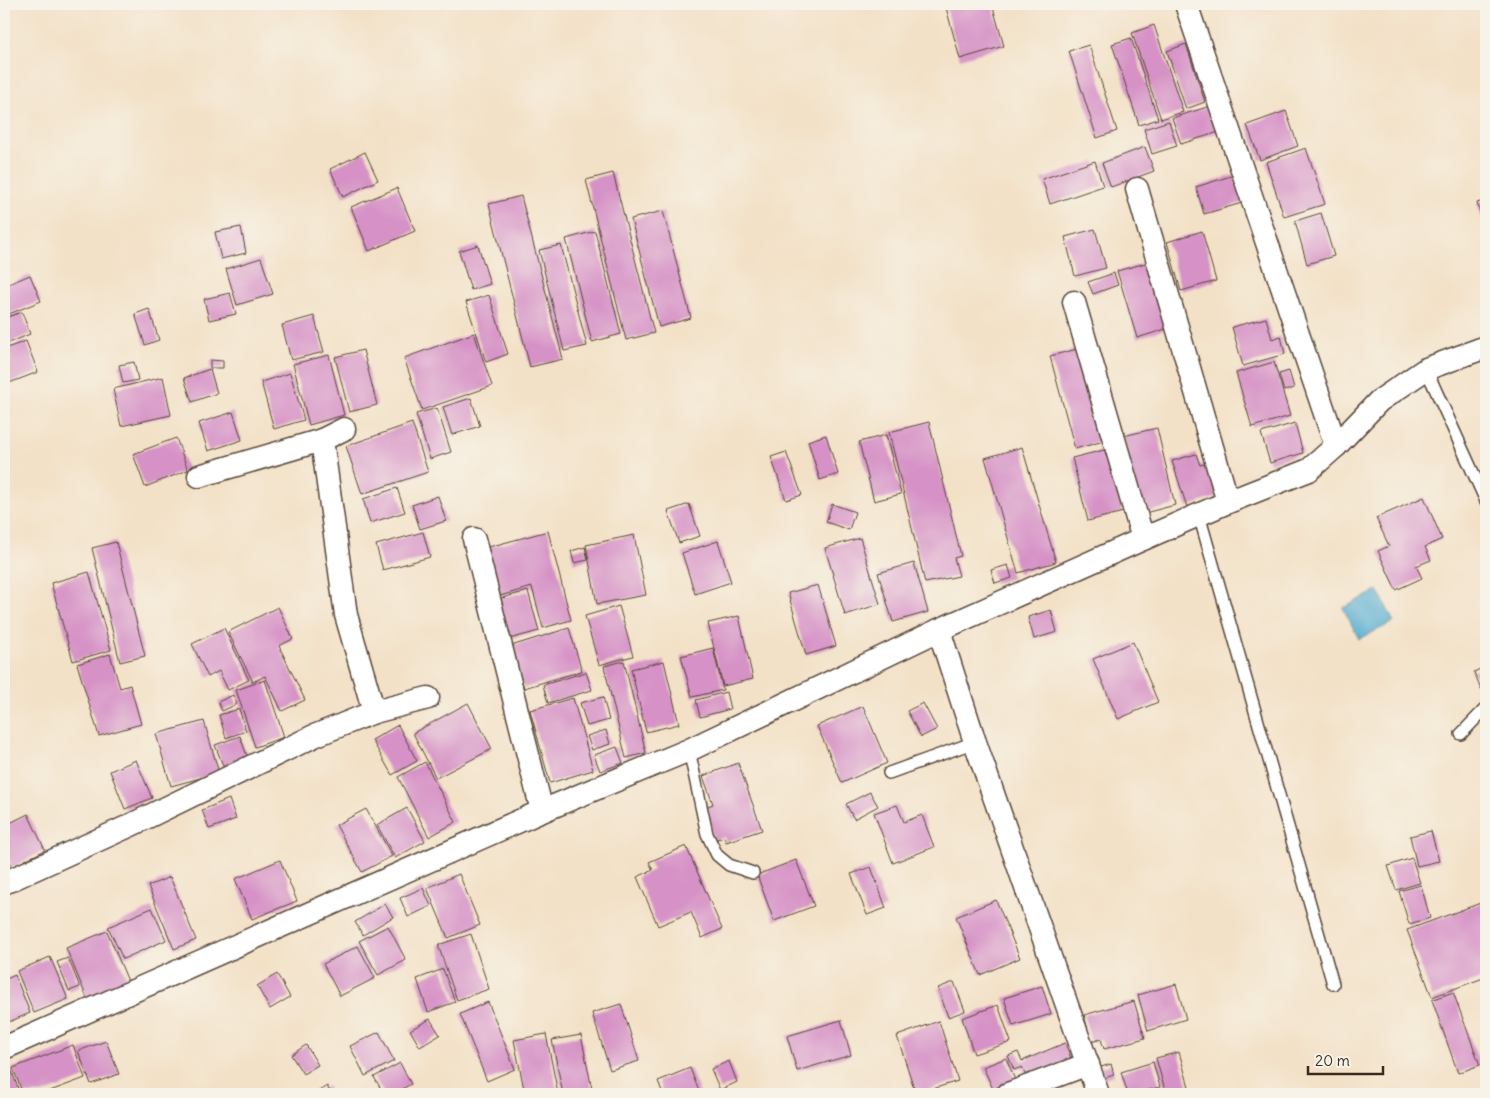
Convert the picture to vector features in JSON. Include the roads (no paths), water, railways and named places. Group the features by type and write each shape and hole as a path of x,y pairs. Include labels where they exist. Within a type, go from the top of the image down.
{"street":[{"path":"1186,4 1336,446"},
{"path":"1137,189 1228,502"},
{"path":"1074,302 1143,539"},
{"path":"4,1048 688,750 939,630 1228,502 1309,470 1336,446 1379,401 1426,369 1486,347"},
{"path":"199,476 322,440 344,429"},
{"path":"322,440 346,614 374,712"},
{"path":"474,539 542,812"},
{"path":"939,630 974,742 1098,1094"},
{"path":"4,883 129,826 314,736 374,712 428,698"},
{"path":"1008,1094 1088,1064"}],"lane":[{"path":"1426,369 1486,501"},
{"path":"1199,515 1333,984"},
{"path":"1460,734 1486,708"},
{"path":"889,773 974,742"},
{"path":"688,750 707,834 717,855 729,865 754,873"}],"water":[{"path":"1378,590 1394,622 1359,639 1343,608"}]}
